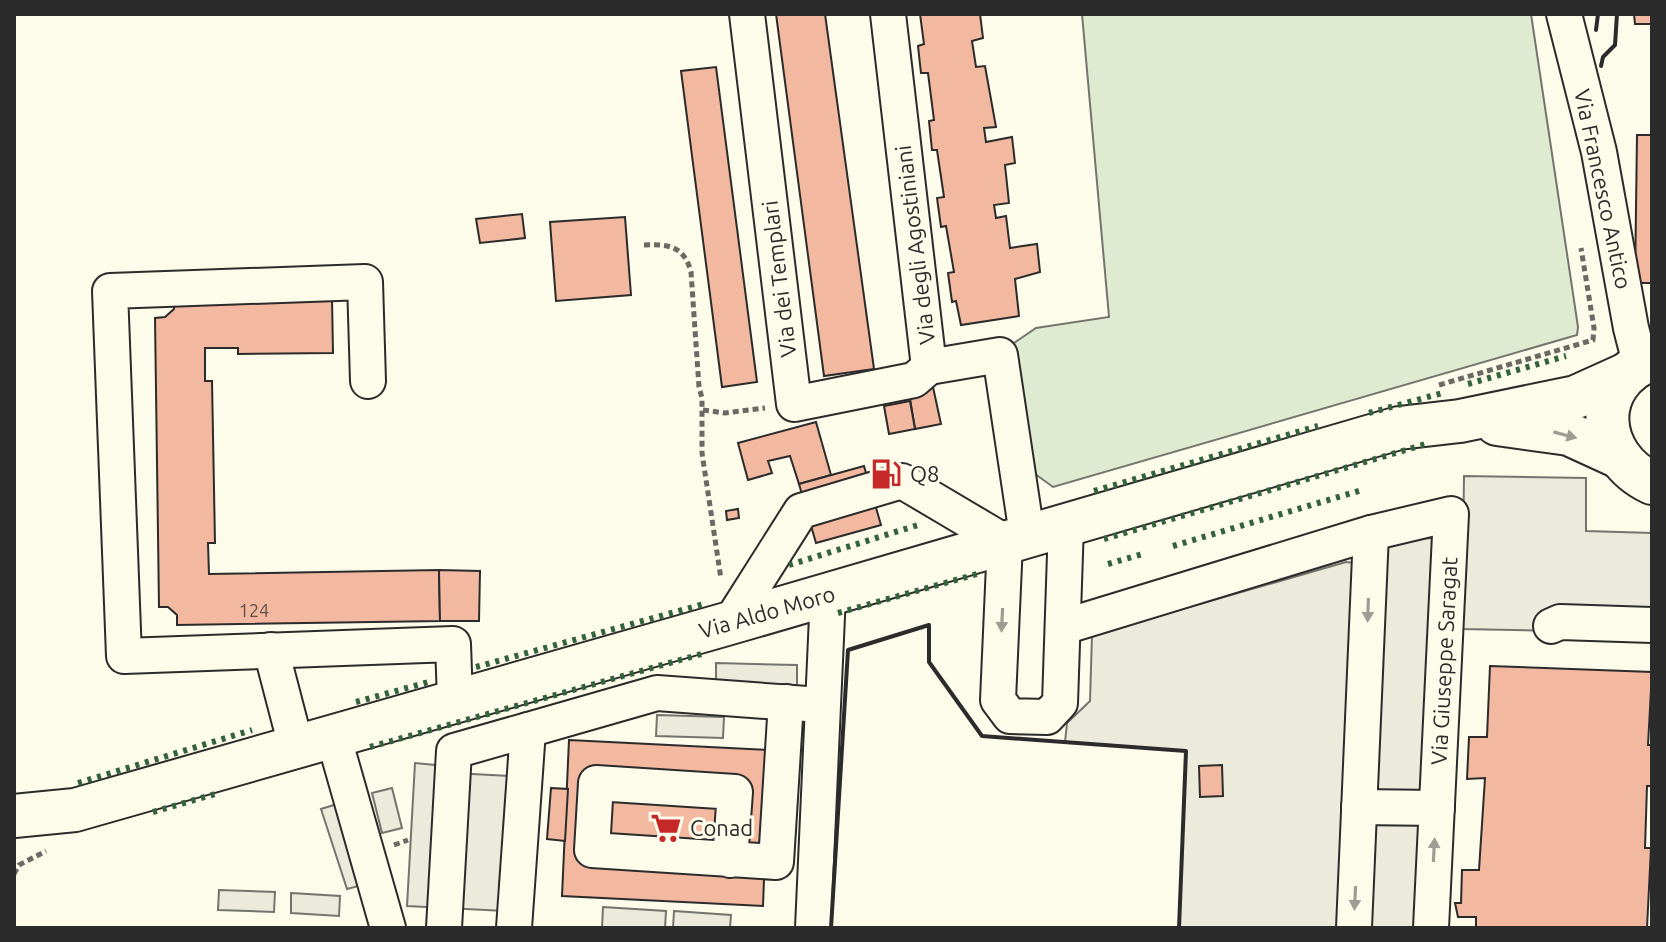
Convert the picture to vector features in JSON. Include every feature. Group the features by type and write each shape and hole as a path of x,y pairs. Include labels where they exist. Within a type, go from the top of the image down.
{"main road":[{"name":"Via Aldo Moro","path":"14,816 75,810 1399,428 1460,421 1576,397 1640,365"},
{"path":"1617,456 1609,435 1608,413 1614,392 1640,365"},
{"name":"Via Aldo Moro","path":"1460,421 1569,434 1617,456 1632,472 1652,484"},
{"name":"Via Aldo Moro","path":"31,847 75,810"}],"street":[{"name":"Via dei Templari","path":"747,14 794,404"},
{"name":"Via degli Agostiniani","path":"888,14 929,367 1000,355 1033,534"},
{"name":"Via Francesco Antico","path":"1564,14 1599,152 1640,365"},
{"path":"1574,14 1574,55"},
{"path":"368,381 365,282 110,291 124,656 453,644 455,700"},
{"path":"794,404 914,380 929,367"},
{"path":"730,623 801,511 902,481 1033,534"},
{"name":"Via Giuseppe Saragat","path":"1371,533 1451,514 1431,928"},
{"path":"1063,627 1371,533 1354,928"},
{"path":"1033,534 1063,627 1060,703 1047,717 1010,716 998,700 1033,534"},
{"path":"813,928 828,594"},
{"path":"1551,626 1560,622 1652,625"},
{"path":"271,650 314,740 388,928"},
{"path":"444,928 454,751 657,693 823,705"},
{"path":"730,860 776,862 786,702"},
{"path":"514,928 528,730"},
{"path":"1359,807 1437,808"}],"path":[{"path":"644,245 666,246 681,252 687,259 694,299 703,410 702,453 722,594 730,623"},
{"path":"703,410 725,413 794,404"},
{"path":"14,874 31,847"}],"green space":[{"path":"1082,14 1531,14 1577,335 1053,487 1027,468 1011,345 1036,328 1109,317"}],"shaded area":[{"path":"1464,476 1586,478 1586,531 1652,533 1652,633 1462,629"},
{"path":"1450,538 1429,928 1354,928 1371,539"},
{"path":"1346,562 1354,563 1342,928 1179,928 1186,751 1065,742 1067,723 1090,701 1092,635"},
{"path":"716,663 797,665 797,686 716,684"},
{"path":"657,715 724,717 723,738 656,736"},
{"path":"415,763 435,765 435,772 512,776 505,911 407,906"},
{"path":"392,788 402,828 382,833 372,793"},
{"path":"337,804 362,885 347,889 321,809"},
{"path":"219,890 275,892 274,912 218,910"},
{"path":"291,893 340,896 339,916 291,913"},
{"path":"603,907 666,911 665,928 602,928"},
{"path":"674,911 731,915 730,928 673,928"}],"building":[{"path":"776,14 825,14 874,369 824,376"},
{"path":"920,14 980,14 983,38 972,41 976,67 985,66 996,127 984,128 986,142 1012,137 1015,163 1005,165 1009,203 994,205 996,218 1006,216 1010,248 1037,244 1040,272 1015,279 1019,316 961,325 956,301 952,302 948,273 954,272 946,226 941,227 937,198 944,197 937,150 932,150 929,121 934,120 928,73 921,73 918,46 924,44"},
{"path":"1634,14 1652,14 1652,24 1635,24"},
{"path":"716,67 757,382 722,387 681,71"},
{"path":"1637,135 1652,135 1652,283 1635,283"},
{"path":"522,214 525,238 480,243 476,219"},
{"path":"625,217 631,295 556,301 550,222"},
{"path":"332,298 333,353 238,354 238,348 205,348 205,381 212,381 215,543 208,543 209,574 439,570 440,621 177,625 177,615 168,607 159,607 155,318 165,317 174,309 174,300"},
{"path":"933,387 941,424 915,429 909,393"},
{"path":"910,401 915,429 889,434 884,406"},
{"path":"816,422 831,475 799,484 790,456 768,461 772,473 748,480 738,443"},
{"path":"864,466 881,525 816,543 799,484"},
{"path":"738,509 739,518 727,520 726,511"},
{"path":"439,570 480,571 479,621 440,621"},
{"path":"1490,666 1652,672 1648,745 1652,745 1652,786 1647,786 1645,848 1651,848 1647,928 1476,928 1476,917 1458,917 1455,903 1461,903 1462,870 1479,870 1485,778 1467,779 1469,737 1487,737"},
{"name":"Conad","path":"569,740 769,750 763,906 562,896"},
{"path":"1222,765 1223,796 1200,797 1199,766"},
{"path":"551,788 568,789 565,841 547,839"}],"hedge":[{"path":"1468,384 1566,356"},
{"path":"1369,413 1446,392"},
{"path":"1094,491 1318,426"},
{"path":"1104,539 1426,444"},
{"path":"1173,546 1362,490"},
{"path":"789,565 918,525"},
{"path":"1108,564 1146,553"},
{"path":"838,613 977,574"},
{"path":"476,667 704,604"},
{"path":"370,747 705,653"},
{"path":"356,702 432,681"},
{"path":"78,783 252,730"},
{"path":"153,812 215,794"}],"wall":[{"path":"1596,30 1598,14"},
{"path":"1601,66 1603,57 1615,45 1617,14"},
{"path":"831,928 848,650 929,625 929,662 982,736 1186,751 1179,928"}],"place":[{"name":"Q8","path":"886,474"},
{"name":"Conad","path":"666,828"}]}
